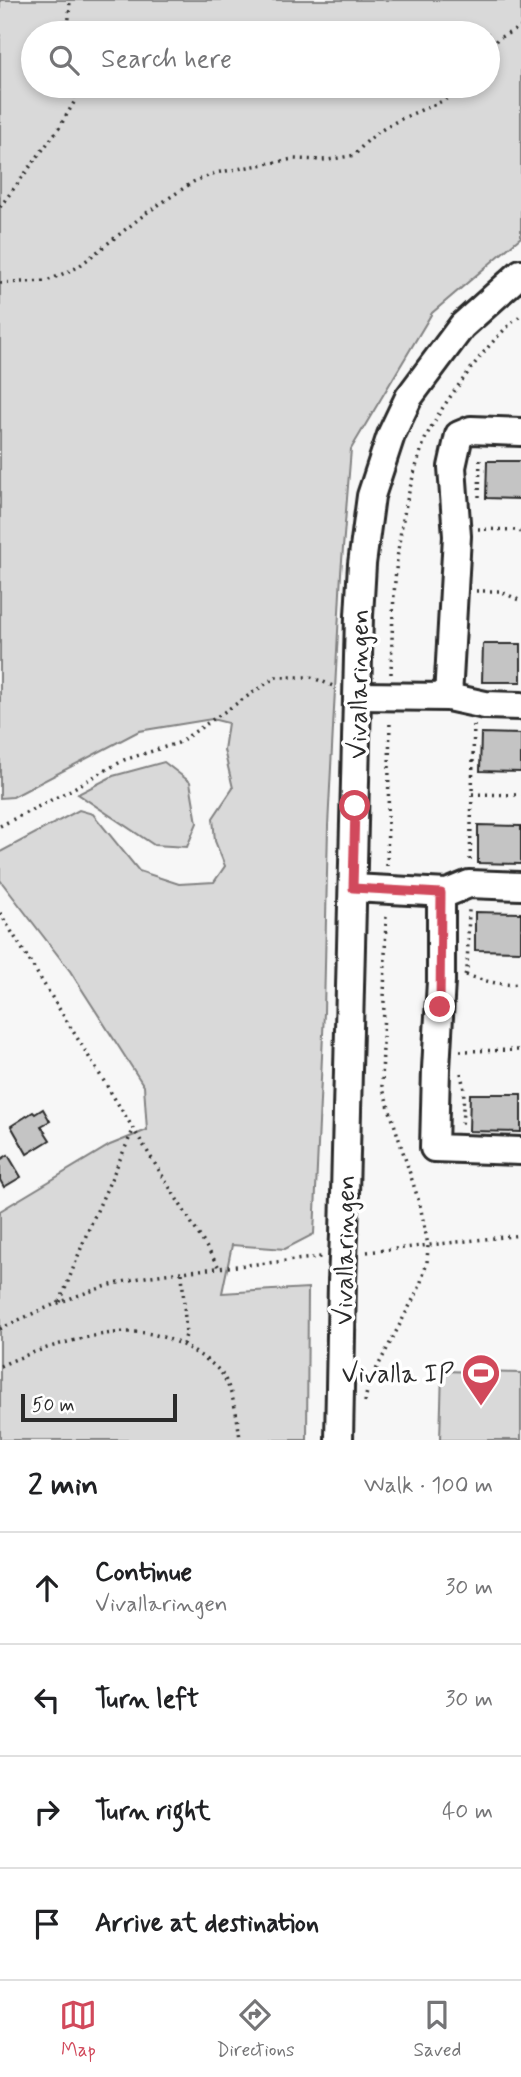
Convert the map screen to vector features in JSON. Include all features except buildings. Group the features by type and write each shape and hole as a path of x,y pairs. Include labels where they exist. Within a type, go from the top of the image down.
{"street":[{"name":"Vivallaringen","path":"339,1440 360,603 371,496 391,435 409,397 462,326 521,273"},
{"path":"448,697 457,537 452,467 459,435 471,430 521,432"},
{"path":"358,696 448,697 485,705 521,706"},
{"path":"353,888 447,893 469,884 521,886"},
{"path":"441,893 435,1148 521,1151"}],"path":[{"path":"69,21 70,0"},
{"path":"500,38 521,27"},
{"path":"0,207 59,128 76,98"},
{"path":"0,283 47,281 78,267 145,214 193,182 215,173 293,159 328,160 355,155 364,142 391,124 450,98"},
{"path":"477,507 480,496 481,430"},
{"path":"472,534 473,528 521,532"},
{"path":"473,600 472,591 500,591 521,601"},
{"path":"0,826 124,760 178,743 276,677 311,677 358,696"},
{"path":"462,984 467,970 474,703"},
{"path":"472,794 521,796"},
{"path":"0,913 220,1269"},
{"path":"466,975 489,983 519,984 521,991"},
{"path":"459,1042 459,1052 521,1050"},
{"path":"460,1066 464,1090 461,1149"},
{"path":"60,1302 86,1233 134,1128"},
{"path":"366,1252 521,1235"},
{"path":"0,1329 60,1302 149,1277 326,1257"},
{"path":"182,1273 186,1335 183,1343"},
{"path":"0,1366 24,1354 72,1341 126,1332 147,1333 183,1343 223,1376 237,1415 240,1440"}],"shaded area":[{"path":"0,0 521,0 521,237 432,313 351,449 341,573 328,826 324,1012 314,1234 285,1249 232,1245 222,1293 308,1288 307,1440 0,1440 0,1211 110,1145 147,1130 144,1086 70,971 0,880 0,852 79,810 93,814 139,871 179,884 214,882 225,866 215,841 213,818 233,788 224,750 228,723 212,719 139,731 13,797 0,798"},
{"path":"164,762 190,782 197,823 187,847 154,845 78,794 113,776"},
{"name":"Vivalla IP","path":"442,1371 521,1373 521,1440 440,1440"}],"place":[{"name":"Vivalla IP","path":"481,1407"}],"route":[{"path":"355,806 353,888 441,893 440,1007"}]}
